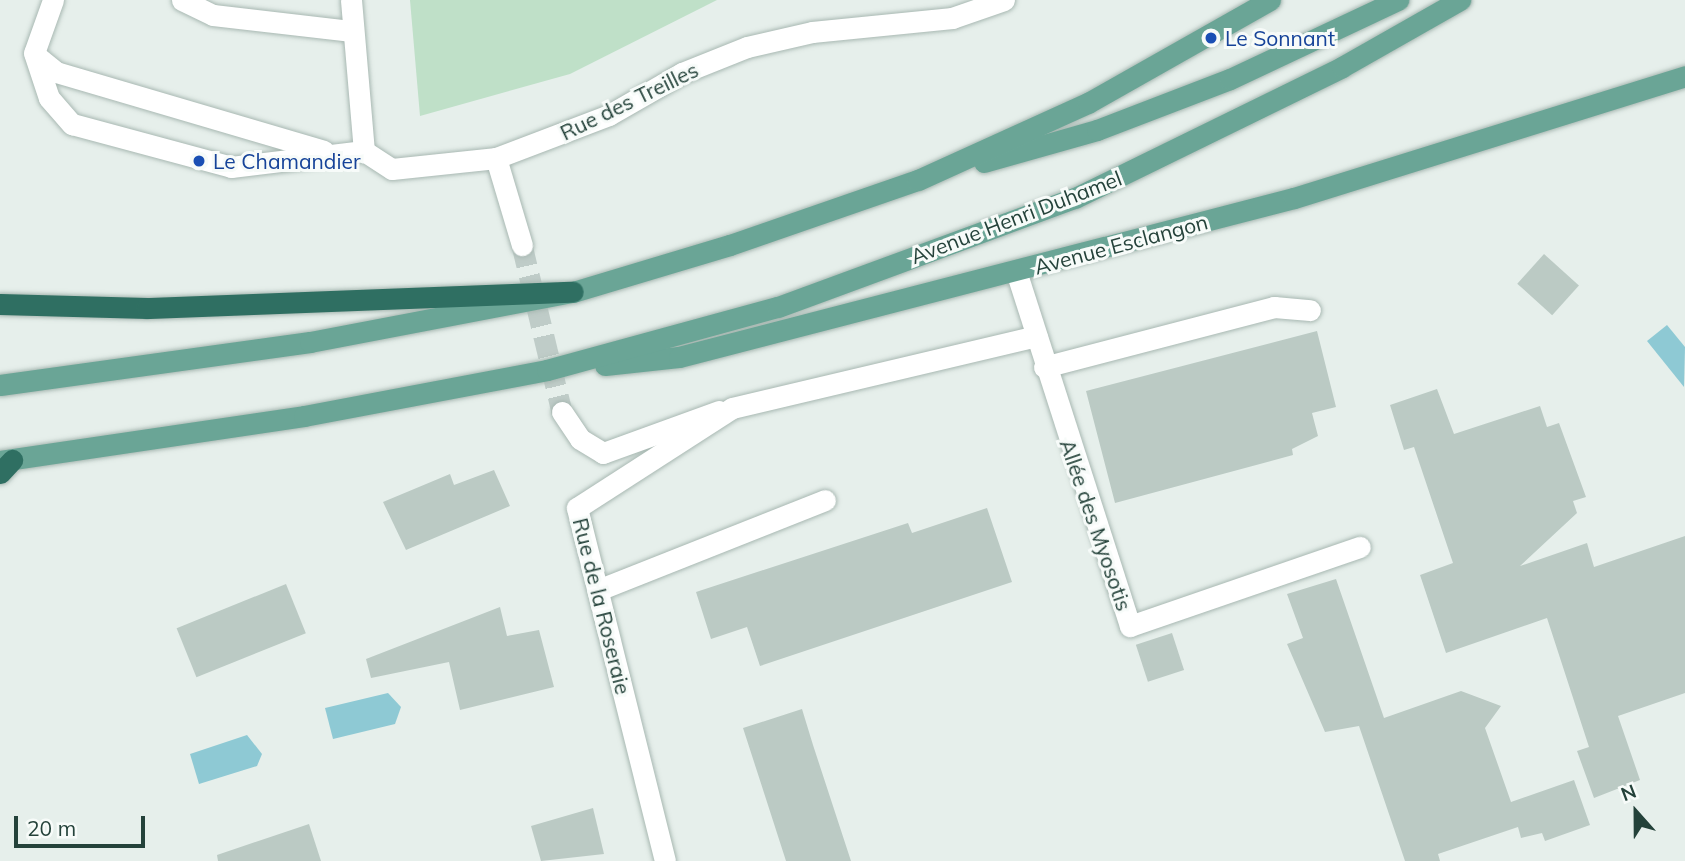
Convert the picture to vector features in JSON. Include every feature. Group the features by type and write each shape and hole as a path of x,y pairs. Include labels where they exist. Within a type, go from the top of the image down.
{"highway":[{"path":"0,304 147,309 573,292"}],"main road":[{"path":"918,180 1088,103 1270,0"},
{"path":"0,385 310,342 573,292 918,180 1097,130 1230,79 1398,0"},
{"name":"Avenue Henri Duhamel","path":"547,370 778,307 1075,198 1342,67 1460,0"},
{"name":"Avenue Esclangon","path":"547,370 679,357 1016,271 1294,198 1685,76"},
{"path":"4,465 547,370"}],"street":[{"path":"53,0 34,54 49,97 72,124 231,167 364,150 351,0"},
{"path":"182,0 214,15 352,31"},
{"name":"Rue des Treilles","path":"364,150 392,169 496,158 609,115 682,73 747,47 811,33 952,18 1004,0"},
{"path":"34,54 56,72 328,153"},
{"path":"496,158 522,245"},
{"name":"Allée des Myosotis","path":"1016,271 1037,336 1044,368 1130,626 1360,547"},
{"path":"1044,368 1274,307 1310,310"},
{"name":"Rue de la Roseraie","path":"665,861 577,508 732,408 1037,336"},
{"path":"562,412 580,439 603,453 673,423 732,408"},
{"path":"598,590 825,500"}],"green space":[{"path":"410,0 717,0 570,74 420,116"}],"water":[{"path":"1667,325 1685,347 1684,387 1647,341"},
{"path":"388,693 401,707 395,724 333,739 325,708"},
{"path":"247,735 262,754 257,766 199,784 190,754"}],"building":[{"path":"1544,254 1579,285 1552,315 1517,284"},
{"path":"1317,331 1336,407 1312,413 1318,436 1292,449 1293,455 1115,503 1086,391"},
{"path":"1437,389 1454,434 1540,406 1547,427 1559,423 1586,497 1573,501 1577,513 1520,566 1587,543 1594,567 1685,536 1685,693 1618,716 1640,780 1594,798 1577,751 1589,747 1547,618 1446,653 1420,575 1453,563 1414,447 1404,450 1390,405"},
{"path":"494,470 510,506 406,550 383,502 450,474 454,485"},
{"path":"987,508 1012,582 760,666 747,627 711,639 696,592 908,523 912,533"},
{"path":"1336,579 1384,718 1461,691 1501,706 1485,728 1511,802 1574,780 1590,825 1545,841 1542,833 1521,838 1518,827 1438,854 1440,861 1405,861 1359,726 1325,732 1287,644 1303,638 1287,594"},
{"path":"286,584 306,633 196,677 177,628"},
{"path":"500,607 507,636 539,630 554,687 460,710 449,662 371,678 366,659"},
{"path":"1172,633 1184,670 1148,682 1136,645"},
{"path":"802,709 851,861 786,861 743,728"},
{"path":"593,808 604,854 541,861 531,826"},
{"path":"309,824 321,861 218,861 217,855"}],"tunnel":[{"path":"522,245 562,412"}],"place":[{"name":"Le Sonnant","path":"1211,38"},
{"name":"Le Chamandier","path":"199,161"}]}
